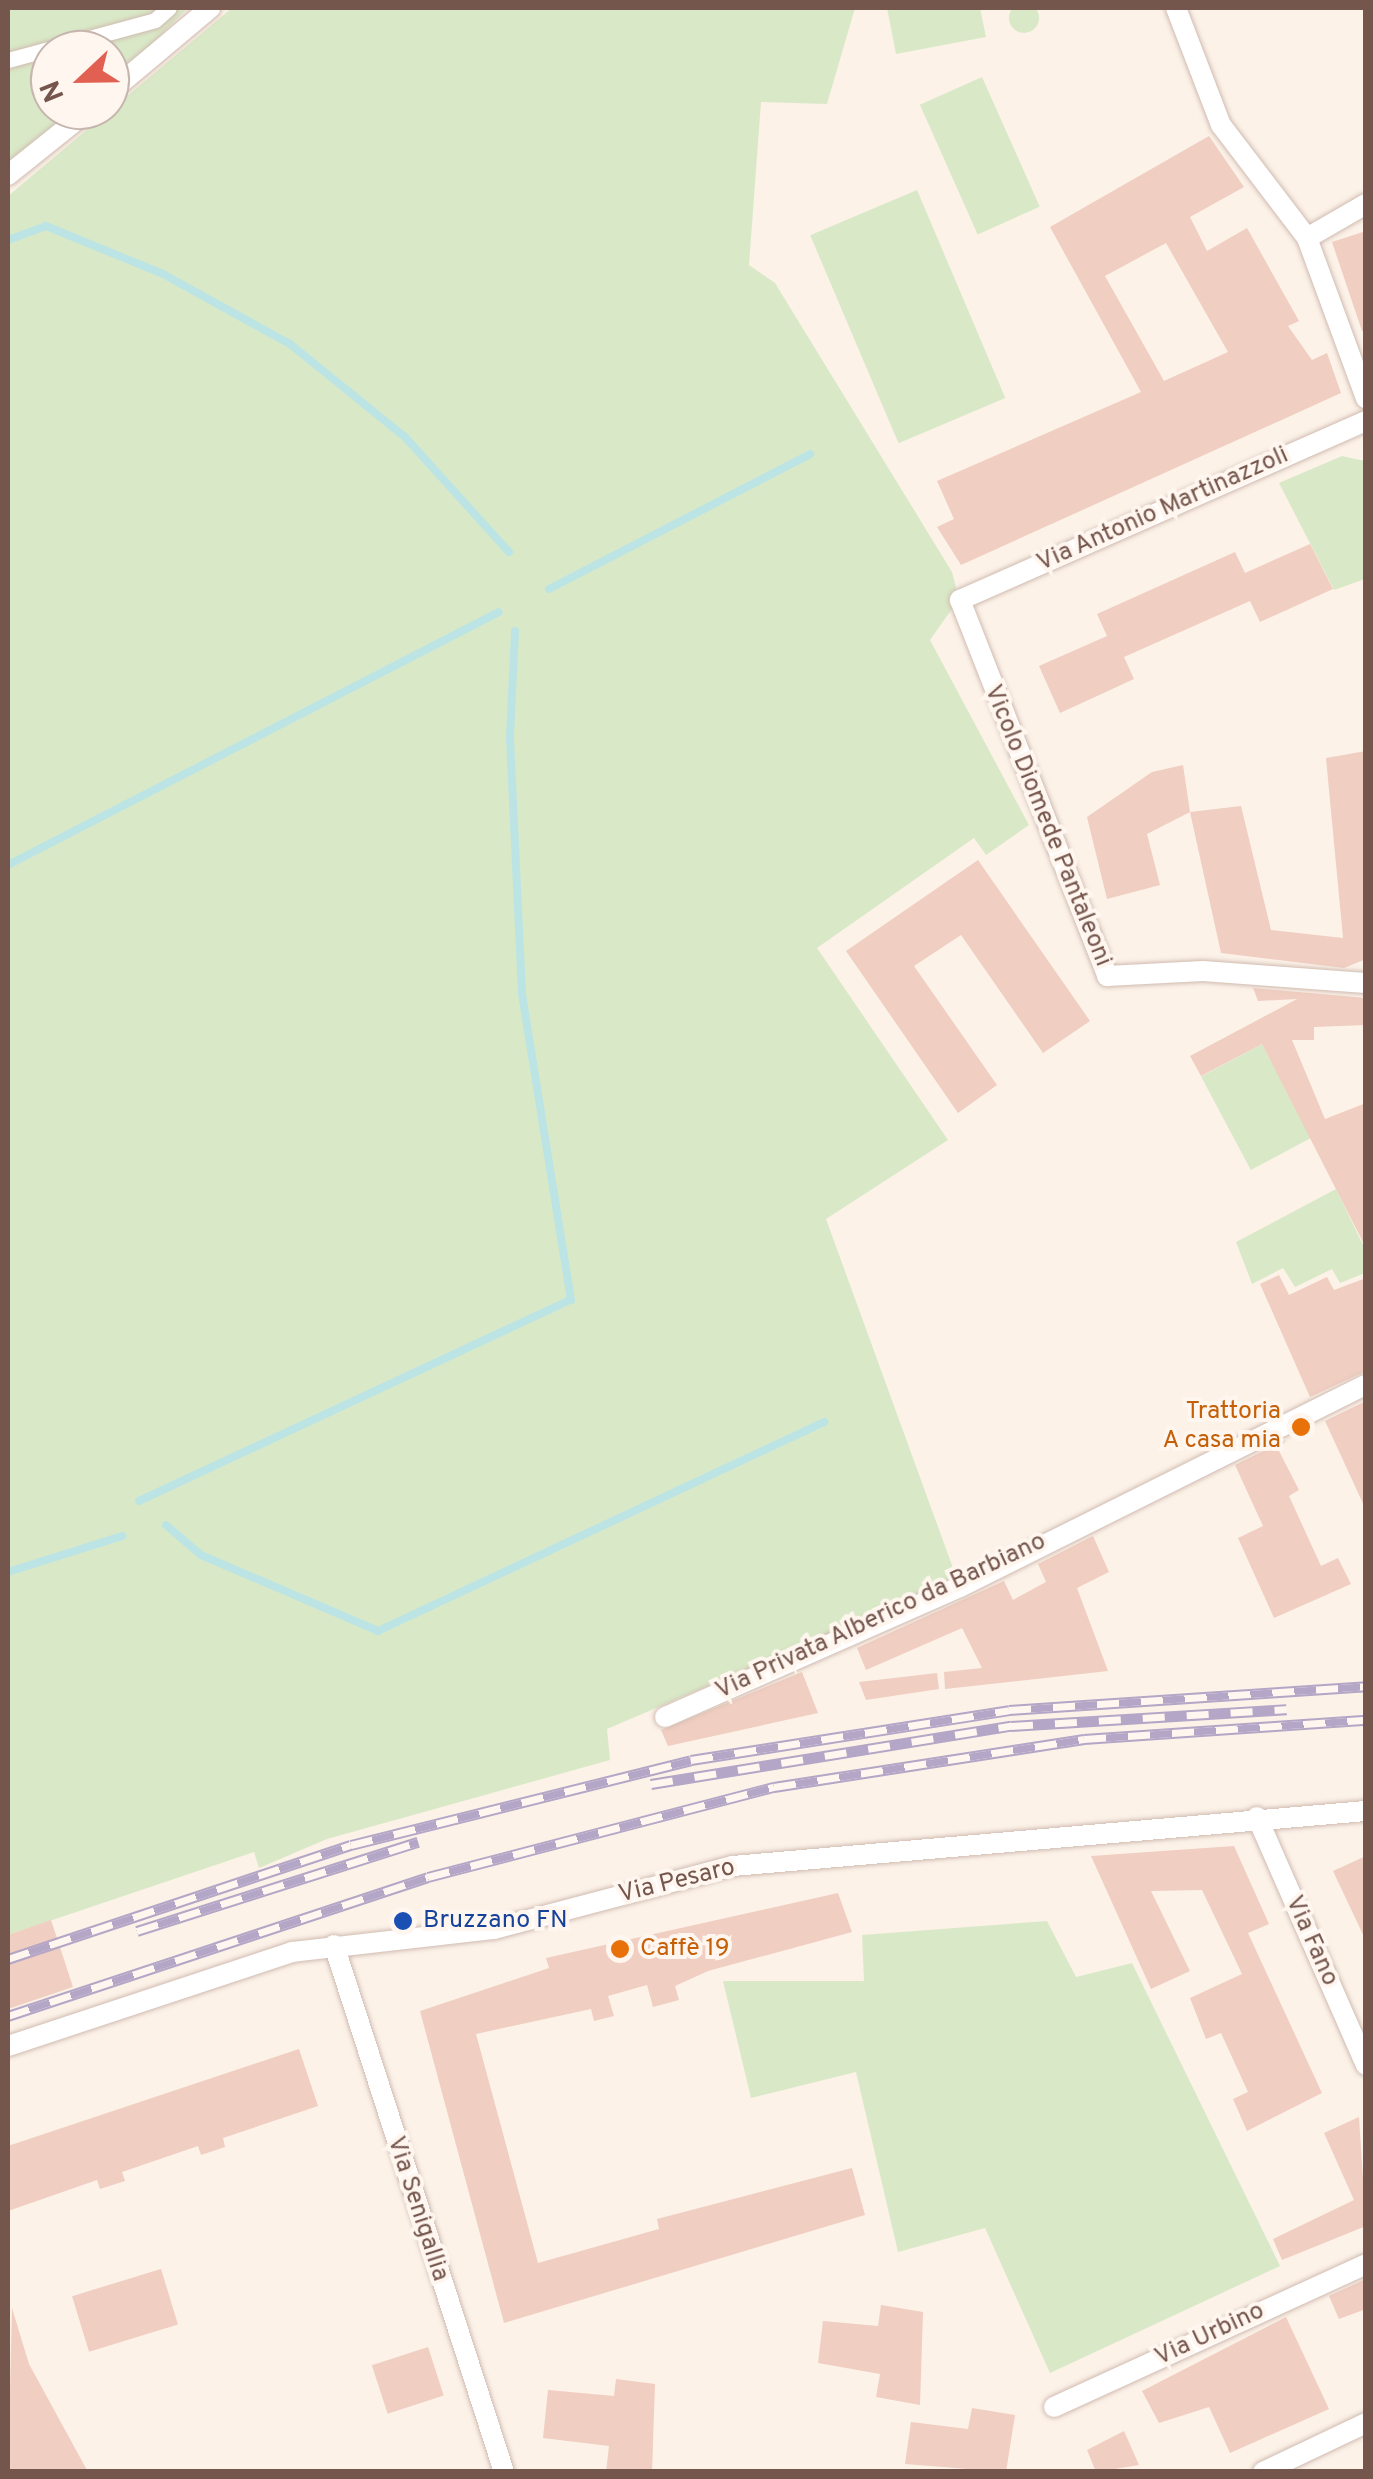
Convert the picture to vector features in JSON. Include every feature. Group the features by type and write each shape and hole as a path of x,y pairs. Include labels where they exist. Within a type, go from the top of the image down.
{"street":[{"path":"8,60 154,20 169,8"},
{"path":"130,75 210,8"},
{"path":"1176,8 1221,125 1307,238 1366,398"},
{"path":"8,175 63,130"},
{"path":"1307,238 1366,204"},
{"name":"Via Antonio Martinazzoli","path":"960,600 1366,421"},
{"name":"Vicolo Diomede Pantaleoni","path":"960,600 1108,976 1203,972 1366,984"},
{"name":"Via Privata Alberico da Barbiano","path":"665,1717 960,1587 1267,1426 1366,1386"},
{"name":"Via Pesaro","path":"8,2046 334,1944 494,1930 733,1866 1257,1817 1366,1811"},
{"name":"Via Fano","path":"1257,1817 1366,2065"},
{"name":"Via Senigallia","path":"334,1944 504,2472"},
{"name":"Via Urbino","path":"1054,2407 1366,2264"},
{"path":"1263,2472 1366,2423"}],"green space":[{"path":"1024,3 1035,7 1039,18 1035,29 1024,33 1013,29 1009,18 1013,7"},
{"path":"8,8 188,8 130,66 130,30 30,30 30,130 66,130 8,181"},
{"path":"232,8 855,8 827,104 761,102 749,265 775,283 952,572 959,599 930,640 1029,825 986,855 974,838 817,948 948,1140 826,1219 957,1579 607,1729 610,1760 327,1839 259,1868 254,1852 8,1935 8,196 87,130 130,130 130,94"},
{"path":"887,8 980,8 986,37 896,54"},
{"path":"982,77 1040,207 978,234 920,105"},
{"path":"917,190 1005,398 899,443 810,235"},
{"path":"1342,456 1365,461 1365,579 1334,590 1279,483"},
{"path":"1262,1044 1312,1138 1251,1170 1201,1076"},
{"path":"1336,1189 1365,1249 1365,1273 1340,1283 1332,1269 1295,1287 1283,1268 1252,1284 1236,1242"},
{"path":"1047,1921 1076,1977 1132,1963 1280,2266 1050,2373 985,2228 898,2252 856,2072 751,2098 723,1981 864,1981 862,1935"}],"building":[{"path":"1209,136 1244,187 1190,217 1207,251 1247,228 1299,321 1288,326 1312,360 1327,353 1341,393 961,565 937,527 954,519 937,481 1141,392 1050,227","holes":["1166,243 1228,352 1164,381 1105,276"]},
{"path":"1366,231 1366,331 1362,331 1332,242"},
{"path":"1310,544 1333,589 1260,622 1250,601 1124,657 1134,679 1060,713 1039,666 1107,636 1097,614 1235,552 1245,573"},
{"path":"1366,751 1366,959 1344,968 1221,953 1190,812 1241,806 1271,930 1343,938 1326,758"},
{"path":"1183,765 1190,812 1147,834 1160,885 1107,899 1087,817 1152,772"},
{"path":"978,860 1090,1021 1043,1053 961,935 914,966 997,1085 958,1113 846,951"},
{"path":"1253,988 1366,998 1366,1025 1314,1027 1314,1040 1292,1040 1325,1119 1366,1103 1366,1248 1262,1044 1201,1076 1190,1056 1297,999 1258,1001"},
{"path":"1279,1275 1289,1295 1327,1277 1334,1290 1366,1278 1366,1371 1310,1397 1260,1284"},
{"path":"1366,1401 1366,1510 1325,1421"},
{"path":"1286,1440 1279,1451 1299,1490 1289,1496 1321,1566 1338,1558 1351,1584 1274,1618 1238,1538 1263,1526 1235,1465"},
{"path":"1093,1536 1109,1572 1077,1588 1108,1671 945,1689 944,1672 982,1668 962,1628 866,1670 857,1648 1004,1581 1013,1600 1046,1582 1038,1564"},
{"path":"802,1672 818,1713 668,1746 661,1730"},
{"path":"937,1673 939,1689 866,1700 859,1682"},
{"path":"1234,1846 1269,1924 1248,1933 1322,2093 1247,2131 1233,2099 1248,2092 1221,2033 1206,2039 1190,1998 1242,1974 1202,1890 1151,1891 1190,1971 1151,1989 1091,1856"},
{"path":"1366,1856 1366,1941 1333,1871"},
{"path":"838,1893 852,1932 708,1971 675,1986 679,2000 653,2007 647,1985 608,1996 614,2016 594,2021 591,2009 476,2034 538,2263 659,2229 657,2219 852,2168 865,2215 504,2323 420,2011 549,1968 546,1958"},
{"path":"51,1920 73,1987 8,2009 8,1935"},
{"path":"299,2049 318,2106 223,2138 225,2147 201,2155 198,2146 122,2172 125,2181 100,2189 97,2180 8,2211 8,2146"},
{"path":"1359,2117 1366,2226 1282,2260 1273,2239 1354,2200 1324,2133"},
{"path":"161,2269 178,2324 89,2352 72,2296"},
{"path":"1366,2279 1366,2309 1339,2319 1329,2296"},
{"path":"881,2305 923,2312 920,2405 876,2397 880,2374 818,2363 823,2321 878,2326"},
{"path":"12,2308 29,2364 88,2472 8,2472"},
{"path":"1286,2317 1329,2409 1230,2453 1209,2407 1159,2423 1142,2391"},
{"path":"428,2347 444,2396 388,2414 372,2365"},
{"path":"616,2379 655,2384 652,2472 606,2472 609,2446 543,2438 548,2390 614,2396"},
{"path":"972,2408 1015,2415 1006,2472 905,2464 911,2422 968,2429"},
{"path":"1124,2431 1139,2465 1096,2472 1087,2450"}],"waterway":[{"path":"8,240 46,226 163,274 290,344 405,437 509,552"},
{"path":"549,589 810,454"},
{"path":"8,865 499,612"},
{"path":"139,1501 571,1300 522,993 510,735 515,631"},
{"path":"166,1525 201,1555 378,1631 824,1422"},
{"path":"8,1572 122,1536"}],"railway":[{"path":"8,1959 351,1845 691,1760 1009,1710 1366,1686"},
{"path":"651,1784 1011,1726 1286,1709"},
{"path":"8,2016 428,1877 774,1787 1084,1739 1366,1720"},
{"path":"137,1931 418,1842"}],"place":[{"name":"Trattoria A casa mia","path":"1301,1427"},
{"name":"Bruzzano FN","path":"403,1921"},
{"name":"Caffè 19","path":"620,1949"}]}
